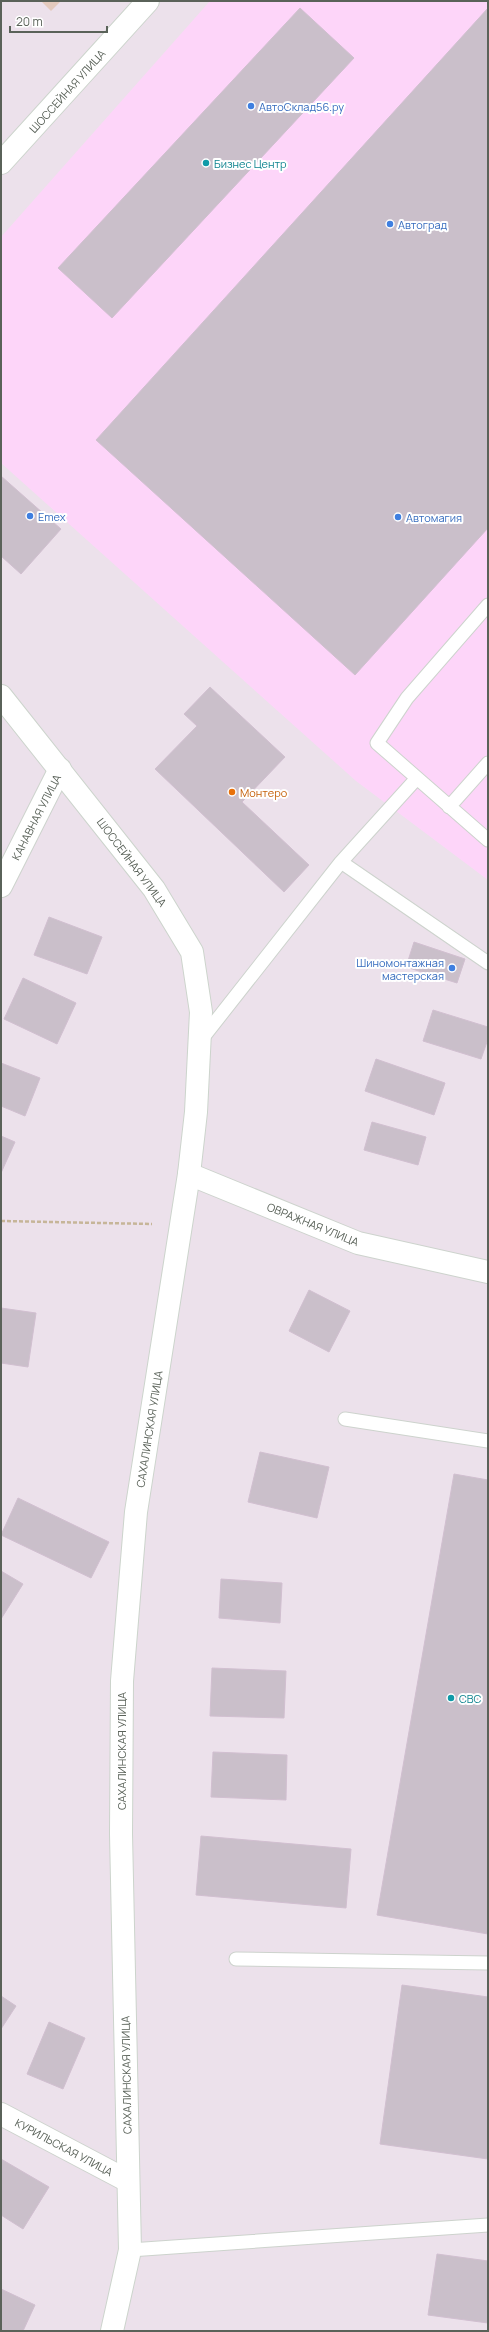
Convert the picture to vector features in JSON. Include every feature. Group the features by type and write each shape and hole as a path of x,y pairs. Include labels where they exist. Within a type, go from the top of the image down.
{"street":[{"name":"ШОССЕЙНАЯ УЛИЦА","path":"1,162 148,1"},
{"name":"ШОССЕЙНАЯ УЛИЦА","path":"1,696 154,889 192,952 201,1012 201,1040 189,1174"},
{"name":"КАНАВНАЯ УЛИЦА","path":"1,886 60,769"},
{"name":"САХАЛИНСКАЯ УЛИЦА","path":"112,2331 130,2250 121,1834 122,1681 136,1512 189,1174"},
{"name":"ОВРАЖНАЯ УЛИЦА","path":"189,1174 358,1243 488,1272"},
{"name":"КУРИЛЬСКАЯ УЛИЦА","path":"1,2114 128,2181"}],"lane":[{"path":"488,604 407,698 377,743 488,840"},
{"path":"449,807 488,763"},
{"path":"201,1040 341,862 417,778"},
{"path":"341,862 488,963"},
{"path":"345,1419 488,1441"},
{"path":"236,1959 488,1963"},
{"path":"130,2250 488,2225"}],"path":[{"path":"1,1221 180,1225"}],"shaded area":[{"path":"41,1 61,1 51,11"},
{"path":"210,1 488,1 488,880 356,781 1,463 1,237"}],"building":[{"name":"Бизнес Центр","path":"300,8 354,58 112,318 58,268"},
{"name":"Автоград","path":"488,8 488,528 355,675 96,440"},
{"path":"1,476 61,529 21,574 1,556"},
{"path":"210,687 285,757 242,802 309,865 284,892 155,769 197,726 184,714"},
{"path":"49,917 102,937 87,974 34,955"},
{"path":"414,942 465,959 457,983 406,967"},
{"path":"23,978 76,1003 57,1044 4,1019"},
{"path":"433,1010 488,1027 488,1039 481,1059 423,1041"},
{"path":"376,1059 445,1083 434,1115 365,1091"},
{"path":"1,1063 40,1078 25,1116 1,1106"},
{"path":"372,1122 426,1137 418,1165 364,1150"},
{"path":"1,1136 15,1142 1,1173"},
{"path":"309,1290 350,1311 329,1352 289,1331"},
{"path":"1,1308 36,1313 28,1367 1,1363"},
{"path":"260,1452 329,1467 317,1518 248,1502"},
{"name":"СВС","path":"454,1474 488,1480 488,1934 377,1915"},
{"path":"18,1498 109,1542 91,1578 1,1535"},
{"path":"1,1571 23,1584 1,1619"},
{"path":"221,1579 282,1583 280,1623 219,1618"},
{"path":"212,1668 286,1671 284,1718 210,1716"},
{"path":"213,1752 287,1755 286,1800 211,1797"},
{"path":"201,1836 351,1849 346,1908 196,1895"},
{"path":"402,1985 488,1997 488,2159 380,2144"},
{"path":"1,1996 16,2006 1,2029"},
{"path":"49,2022 85,2038 63,2089 27,2074"},
{"path":"1,2159 49,2187 23,2229 1,2215"},
{"path":"437,2254 488,2261 488,2323 428,2315"},
{"path":"1,2289 35,2305 23,2331 1,2331"}],"place":[{"name":"АвтоСклад56.ру","path":"251,106"},
{"name":"Бизнес Центр","path":"206,163"},
{"name":"Автоград","path":"390,224"},
{"name":"Emex","path":"30,516"},
{"name":"Автомагия","path":"398,517"},
{"name":"Монтеро","path":"232,792"},
{"name":"Шиномонтажная мастерская","path":"452,968"},
{"name":"СВС","path":"451,1698"}]}
